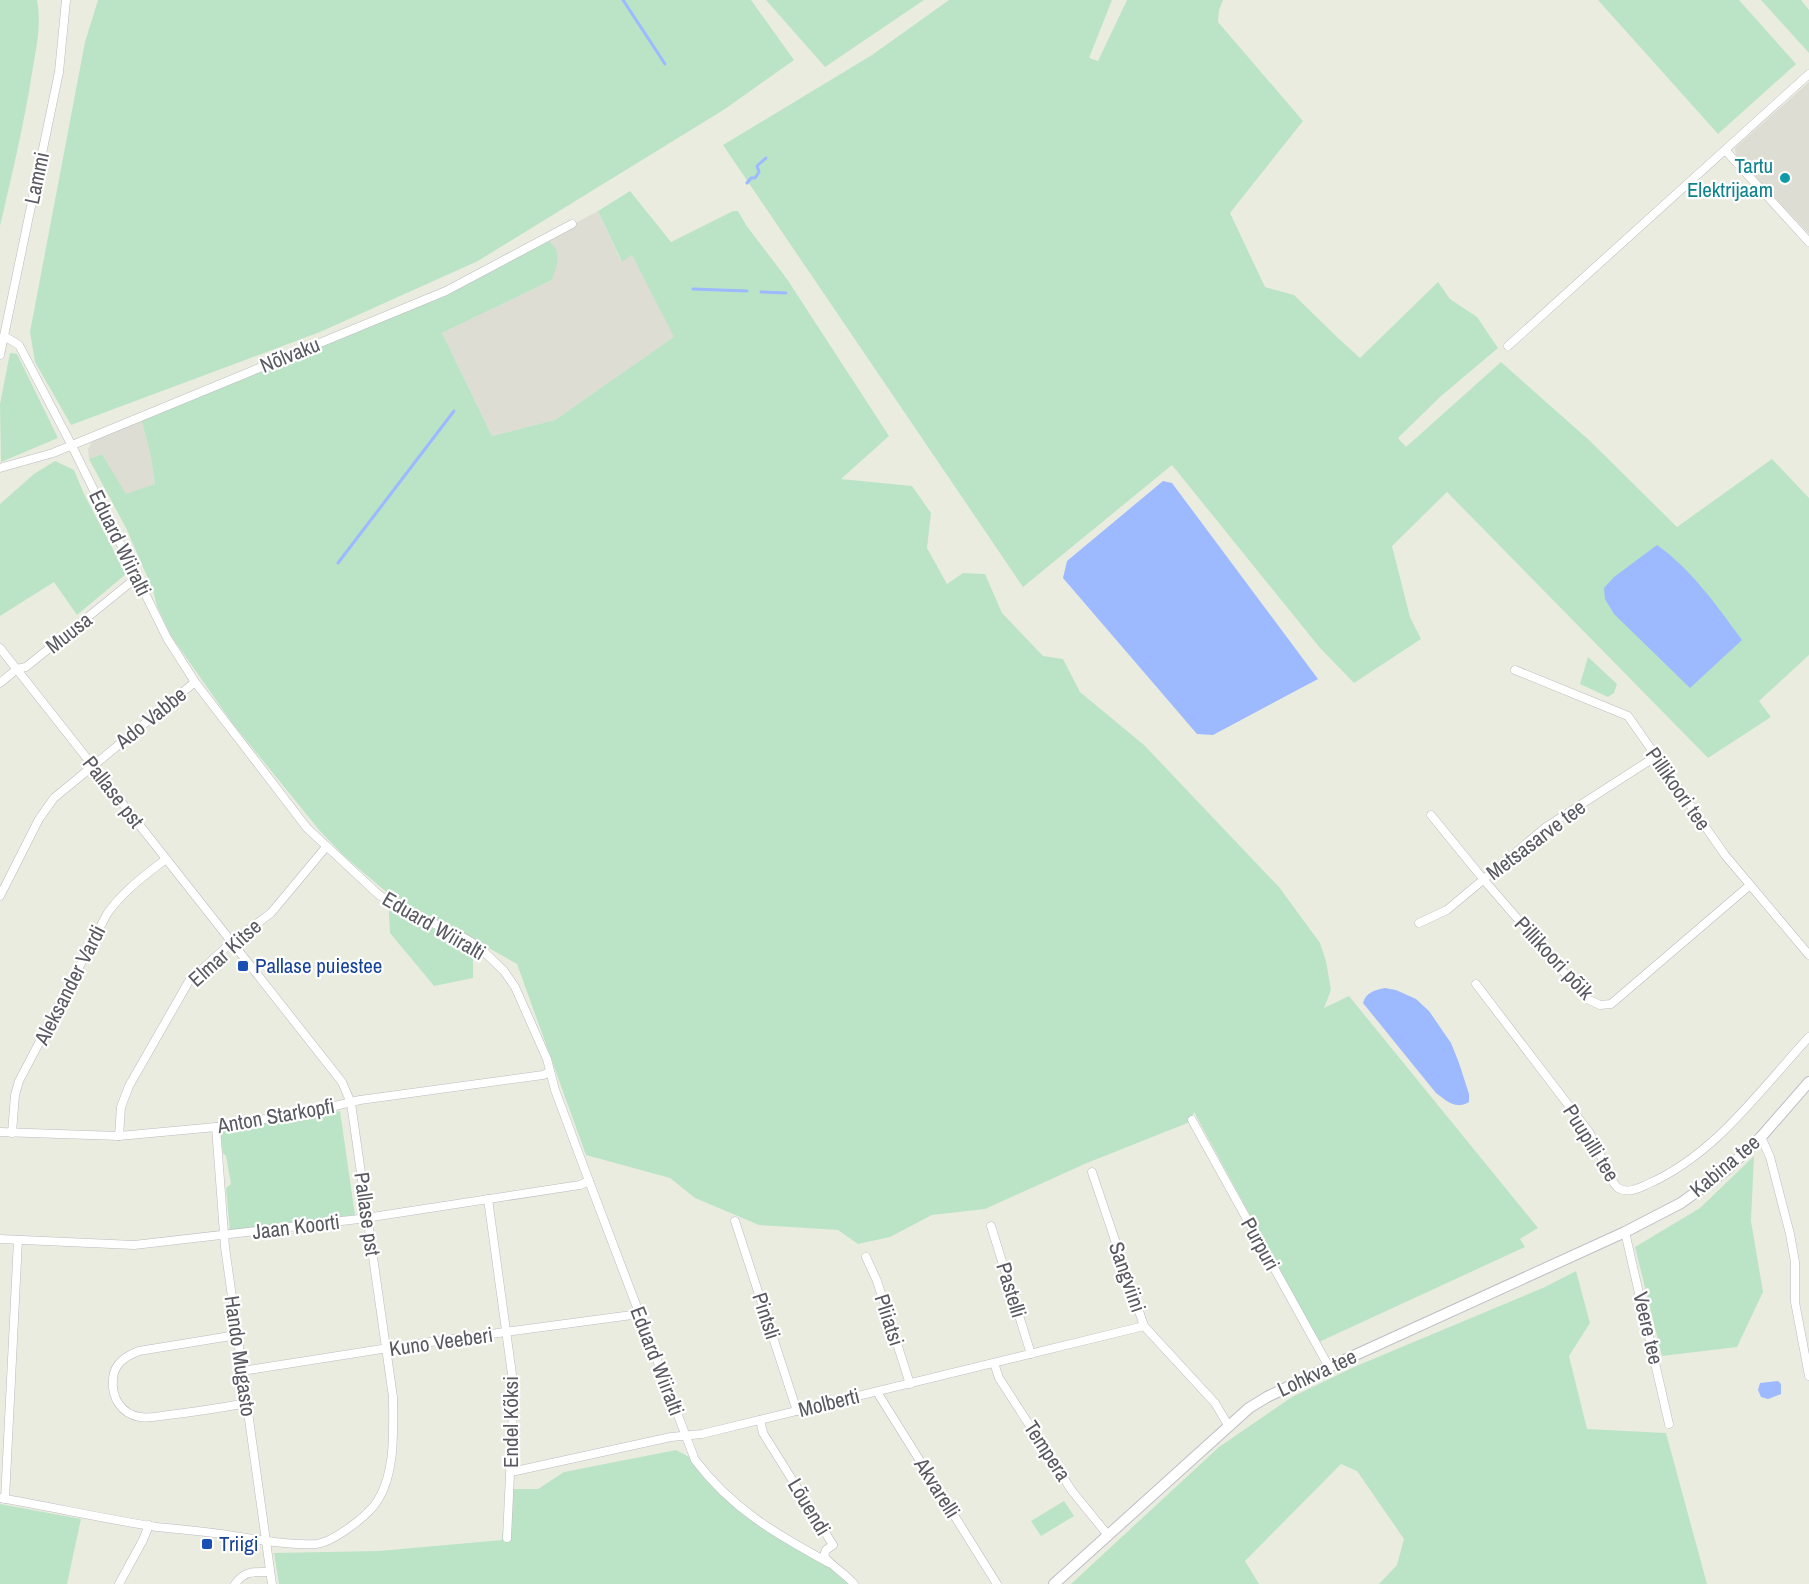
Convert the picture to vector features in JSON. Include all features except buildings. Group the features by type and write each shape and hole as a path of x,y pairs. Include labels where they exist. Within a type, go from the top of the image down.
{"street":[{"name":"Lammi","path":"0,355 59,72 66,0"},
{"path":"1508,346 1809,74"},
{"path":"1726,151 1809,243"},
{"name":"Nõlvaku","path":"0,468 32,460 446,291 572,224"},
{"name":"Eduard Wiiralti","path":"4,336 19,345 71,444 166,638 195,682 307,828 379,895 402,909 478,946 504,971 521,998 550,1072 695,1460 731,1501 778,1535 829,1563"},
{"name":"Muusa","path":"0,683 17,669 26,667 136,578"},
{"name":"Pallase pst","path":"0,648 342,1082 351,1103 393,1397 388,1481 368,1513 335,1536 318,1544 149,1525 3,1498"},
{"name":"Pillikoori tee","path":"1515,670 1628,716 1654,757 1725,855 1809,955"},
{"name":"Ado Vabbe","path":"0,896 46,807 54,798 195,682"},
{"name":"Metsasarve tee","path":"1419,923 1447,910 1546,827 1654,757"},
{"name":"Pillikoori põik","path":"1431,815 1587,999 1600,1005 1611,1004 1750,885"},
{"name":"Elmar Kitse","path":"119,1136 121,1107 129,1086 189,981 232,942 271,913 326,848"},
{"name":"Aleksander Vardi","path":"12,1133 15,1095 19,1081 107,914 127,889 166,859"},
{"name":"Puupilli tee","path":"1476,984 1589,1132 1612,1181 1623,1191 1637,1189 1666,1176 1684,1166 1704,1150 1809,1037"},
{"name":"Anton Starkopfi","path":"0,1132 119,1136 216,1127 360,1100 543,1076 550,1072"},
{"name":"Kabina tee","path":"1625,1232 1681,1203 1725,1171 1761,1137 1809,1082"},
{"name":"Purpuri","path":"1192,1120 1329,1366"},
{"name":"Hando Mugasto","path":"216,1127 225,1236 237,1335 272,1584"},
{"path":"1761,1137 1770,1157 1790,1234 1795,1262 1795,1302 1809,1376"},
{"name":"Sangviini","path":"1092,1172 1144,1326 1215,1403 1228,1425"},
{"name":"Jaan Koorti","path":"0,1239 134,1245 367,1218 580,1185 589,1181"},
{"name":"Endel Kõksi","path":"488,1199 514,1389 507,1538"},
{"name":"Pintsli","path":"735,1221 797,1411"},
{"name":"Pastelli","path":"991,1226 1031,1354"},
{"name":"Lohkva tee","path":"1054,1584 1228,1425 1266,1397 1329,1366 1625,1232"},
{"name":"Veere tee","path":"1625,1232 1669,1424"},
{"path":"3,1498 18,1240"},
{"name":"Pliiatsi","path":"866,1257 877,1281 910,1384"},
{"name":"Kuno Veeberi","path":"242,1371 632,1315 639,1312"},
{"name":"Molberti","path":"511,1472 671,1437 702,1434 1144,1326"},
{"path":"237,1335 140,1351 124,1357 114,1372 112,1386 117,1403 138,1417 192,1412 247,1403"},
{"name":"Tempera","path":"994,1363 999,1378 1072,1491 1107,1534"},
{"name":"Akvarelli","path":"877,1392 997,1584"},
{"name":"Lõuendi","path":"760,1420 763,1433 833,1545 826,1550 824,1556 854,1584"},
{"path":"119,1584 149,1525"},
{"path":"235,1584 241,1576 248,1572 270,1572"}],"shaded area":[{"path":"1809,82 1809,234 1736,156 1735,148"},
{"path":"598,211 621,261 632,255 675,337 555,420 492,436 442,333 552,280 546,239"},
{"path":"141,419 150,452 155,484 126,495 102,454 89,459 88,449 93,439"}],"green space":[{"path":"0,0 37,0 39,27 25,111 0,226"},
{"path":"98,0 751,0 794,60 725,109 478,261 320,332 71,425 35,362 30,332 85,42"},
{"path":"766,0 924,0 825,67"},
{"path":"949,0 1112,0 1089,58 1098,61 1127,0 1223,0 1218,22 1303,121 1230,213 1265,287 1294,295 1360,358 1438,282 1450,299 1477,317 1498,348 1440,397 1398,438 1406,447 1501,362 1589,440 1677,527 1772,459 1809,498 1809,655 1759,701 1771,717 1708,758 1447,492 1392,546 1410,617 1421,639 1354,683 1320,648 1172,465 1023,587 723,145 872,55"},
{"path":"1598,0 1739,0 1796,64 1718,134"},
{"path":"1761,0 1801,0 1809,10 1809,53"},
{"path":"630,191 671,242 733,211 738,211 787,279 889,436 841,479 912,486 931,513 927,548 947,584 963,573 985,574 1002,613 1043,656 1063,659 1080,692 1144,745 1279,887 1320,943 1331,990 1324,1008 1349,996 1538,1228 1520,1239 1525,1247 1319,1342 1194,1112 1190,1122 1087,1163 985,1209 932,1215 890,1237 858,1244 838,1230 759,1225 695,1198 670,1178 586,1155 517,964 469,937 473,949 473,978 434,986 390,933 388,897 397,901 344,856 320,831 233,724 171,636 126,528 89,459 102,454 126,494 155,484 150,452 141,419 430,300 546,239 555,248 558,257 552,280 442,333 492,436 555,420 674,337 632,255 622,262 598,211"},
{"path":"10,353 17,354 58,438 1,462 0,404"},
{"path":"55,461 74,470 126,574 77,615 54,582 0,616 0,504 34,474"},
{"path":"1588,657 1617,684 1614,693 1608,697 1580,684"},
{"path":"340,1111 355,1215 230,1231 226,1188 231,1184 220,1129"},
{"path":"1754,1156 1751,1221 1763,1292 1737,1347 1662,1356 1635,1247 1700,1208"},
{"path":"1576,1271 1590,1323 1569,1356 1587,1429 1666,1433 1707,1584 1379,1584 1397,1565 1404,1539 1357,1471 1341,1464 1245,1561 1259,1584 1071,1584 1219,1447 1292,1397 1354,1367 1545,1287"},
{"path":"676,1450 695,1460 731,1501 829,1563 854,1584 279,1584 274,1553 379,1551 502,1540 507,1489 538,1489 564,1472"},
{"path":"1064,1501 1074,1516 1041,1536 1031,1521"},
{"path":"0,1504 81,1519 67,1584 0,1584"}],"water":[{"path":"1163,481 1172,483 1318,679 1213,735 1197,734 1063,578 1067,561"},
{"path":"1657,545 1693,577 1742,640 1690,688 1614,614 1605,599 1604,588 1614,577"},
{"path":"1385,988 1416,999 1429,1011 1451,1043 1469,1094 1469,1102 1455,1105 1436,1093 1363,1003 1369,994"},
{"path":"1778,1381 1781,1384 1781,1394 1768,1399 1761,1397 1758,1390 1760,1383"}],"waterway":[{"path":"623,0 665,64"},
{"path":"747,183 751,178 755,178 759,172 757,166 766,158"},
{"path":"693,289 747,291"},
{"path":"761,292 786,293"},
{"path":"338,563 454,411"}],"place":[{"name":"Tartu Elektrijaam","path":"1785,178"},
{"name":"Pallase puiestee","path":"243,966"},
{"name":"Triigi","path":"207,1544"}]}
